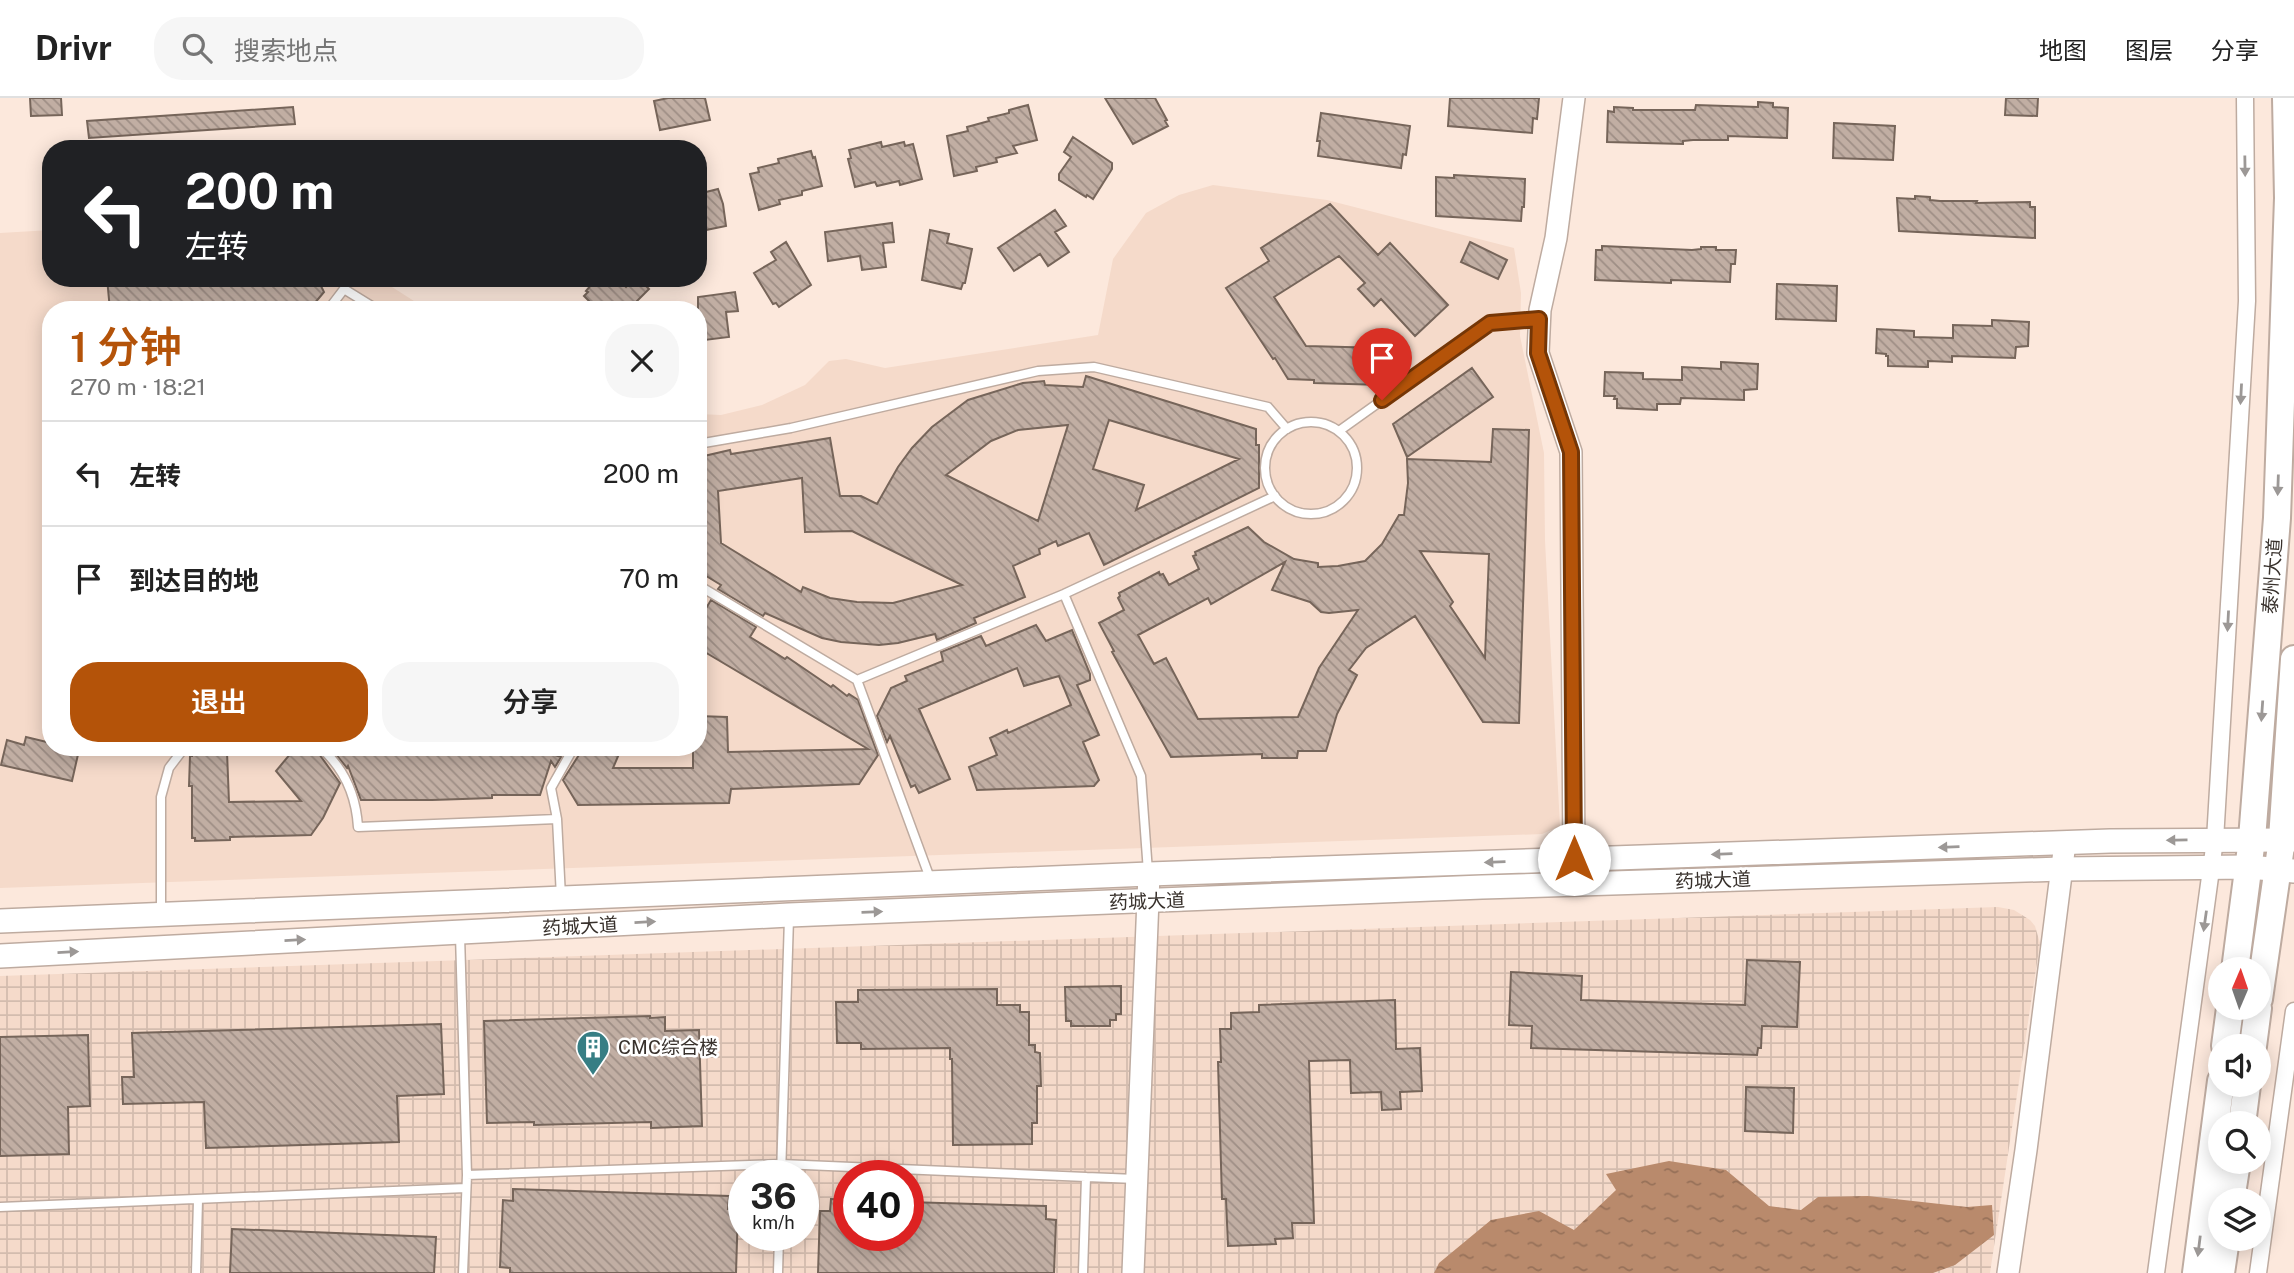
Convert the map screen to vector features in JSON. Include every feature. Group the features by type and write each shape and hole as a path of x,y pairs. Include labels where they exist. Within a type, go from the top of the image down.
{"highway":[{"name":"泰州大道","path":"2237,957 2252,839 2277,517 2288,198 2287,98"},
{"path":"2268,957 2286,871 2294,659"},
{"path":"2196,1273 2219,1097"},
{"path":"2221,1273 2224,1251"}],"main road":[{"name":"药城大道","path":"0,921 1149,874 2065,843 2288,839"},
{"name":"药城大道","path":"0,956 789,915 1482,887 2061,869 2249,867 2286,871"}],"street":[{"path":"1573,98 1556,238 1539,319 1538,353 1571,452 1574,859"},
{"path":"2156,1273 2215,840 2246,300 2245,98"},
{"path":"2008,1273 2065,843"},
{"path":"1133,1273 1149,874"},
{"path":"2258,1273 2294,1011"}],"lane":[{"path":"335,301 344,289 363,301"},
{"path":"1339,431 1490,323 1539,319"},
{"path":"707,442 791,428 1038,371 1094,367 1268,407 1287,429"},
{"path":"1319,422 1339,431 1347,439 1356,459 1355,481 1344,499 1325,511 1314,513 1293,509 1275,496 1266,477 1267,455 1278,436 1297,424 1319,422"},
{"path":"858,680 1064,594 1275,496"},
{"path":"707,589 858,680 932,884"},
{"path":"1064,594 1142,776 1149,874"},
{"path":"161,915 161,797 169,768 178,756"},
{"path":"329,756 349,786 355,801 358,827 556,819"},
{"path":"561,899 556,819 551,788 569,756"},
{"path":"781,1160 789,915"},
{"path":"460,932 467,1175 463,1273"},
{"path":"467,1175 728,1166"},
{"path":"819,1166 1136,1179"},
{"path":"1083,1273 1086,1177"},
{"path":"0,1207 467,1188"},
{"path":"195,1273 198,1200"},
{"path":"778,1273 779,1251"}],"shaded area":[{"path":"1213,185 1327,200 1514,248 1521,293 1520,336 1544,453 1545,541 1560,826 1542,834 0,888 0,233 42,231 42,287 392,287 414,301 42,301 42,756 707,756 707,414 721,415 762,405 805,385 829,361 846,359 885,368 1098,335 1113,259 1146,213 1179,195"},
{"path":"1998,907 2014,910 2030,920 2035,926 2040,943 1990,1273 0,1273 0,976"}],"water":[{"path":"1669,1161 1726,1170 1769,1206 1801,1210 1818,1197 1868,1196 1967,1207 1992,1205 1994,1235 1955,1265 1933,1273 1434,1273 1439,1263 1491,1220 1539,1211 1574,1230 1616,1190 1606,1174"}],"building":[{"path":"30,98 61,98 62,115 31,116"},
{"path":"668,98 705,98 710,120 660,130 654,101"},
{"path":"1105,98 1155,98 1168,126 1133,144"},
{"path":"1450,98 1539,98 1537,119 1533,118 1532,133 1448,126"},
{"path":"2006,98 2038,98 2037,116 2005,115"},
{"path":"1758,102 1788,108 1787,138 1728,136 1728,140 1693,140 1683,141 1683,144 1607,142 1608,111 1614,112 1614,107 1633,110 1695,110 1696,105 1758,107"},
{"path":"1028,105 1037,140 1013,146 1017,153 976,167 977,171 954,176 947,136 968,131 967,127"},
{"path":"293,107 295,124 89,138 87,121"},
{"path":"1321,113 1410,126 1406,155 1403,154 1401,168 1318,156"},
{"path":"1834,123 1895,126 1893,160 1833,158"},
{"path":"1073,137 1112,163 1112,169 1093,199 1059,180 1059,174 1071,157 1064,152"},
{"path":"881,142 882,147 904,142 905,146 913,144 922,179 900,185 899,181 877,186 875,182 855,187 848,159 851,158 849,150"},
{"path":"811,151 822,186 802,191 802,195 779,200 780,204 759,210 750,174 759,172 758,168 779,163 778,159"},
{"path":"1454,175 1525,179 1521,221 1436,216 1436,177 1454,178"},
{"path":"718,189 726,226 707,230 707,192"},
{"path":"1915,196 1930,197 1930,200 1977,201 1976,203 2030,202 2030,207 2035,207 2035,238 1899,231 1897,198 1915,199"},
{"path":"1330,204 1378,255 1390,243 1448,305 1415,336 1381,299 1374,306 1358,289 1365,283 1339,256 1274,297 1306,346 1384,348 1383,385 1314,383 1314,380 1288,379 1226,288 1269,261 1261,248"},
{"path":"1055,210 1066,226 1055,232 1069,252 1048,266 1040,254 1014,271 998,248"},
{"path":"892,223 894,242 883,243 886,267 862,270 860,256 828,261 825,232"},
{"path":"930,230 949,234 947,243 972,249 965,283 961,289 922,280"},
{"path":"786,242 811,285 779,307 776,303 773,304 754,273 776,260 771,252"},
{"path":"1470,242 1507,260 1498,279 1461,262"},
{"path":"1602,246 1692,250 1716,247 1716,250 1736,250 1735,264 1731,264 1730,282 1595,280 1596,250 1602,250"},
{"path":"1777,284 1837,286 1836,321 1776,319"},
{"path":"108,287 322,287 324,292 316,301 109,301"},
{"path":"589,287 649,289 637,301 589,301 584,296 588,292 586,291"},
{"path":"735,292 738,311 726,312 729,337 707,340 707,301 698,301 698,297"},
{"path":"1992,320 2029,322 2028,346 2016,347 2015,358 1952,356 1952,362 1928,361 1928,367 1888,366 1888,356 1876,353 1877,329 1914,331 1914,337 1953,338 1953,325 1992,326"},
{"path":"1721,362 1758,364 1757,389 1744,390 1744,400 1681,398 1680,404 1657,404 1657,410 1617,408 1615,396 1604,396 1605,372 1643,373 1643,379 1682,380 1682,367 1721,369"},
{"path":"1472,368 1493,397 1407,457 1393,424"},
{"path":"1086,376 1256,429 1256,445 1259,445 1259,488 1104,565 1089,533 1058,546 1056,541 1039,549 1040,554 1013,566 1025,597 974,618 976,623 937,640 935,634 879,645 822,638 765,613 763,616 718,589 721,585 707,576 707,455 830,438 840,496 861,496 877,504 912,448 932,427 968,400 1023,383 1044,381 1045,385 1083,387","holes":["1109,420 1239,459 1136,510 1144,485 1093,469","1068,425 1038,521 946,475 991,441 1018,430","802,478 805,532 852,531 962,585 893,603 830,598 803,587 801,592 721,543 718,491"]},
{"path":"1493,429 1529,430 1519,723 1483,722 1415,616 1366,648 1349,670 1357,675 1337,714 1326,751 1298,751 1297,758 1262,758 1262,754 1171,757 1112,652 1114,651 1099,623 1124,610 1118,598 1119,593 1159,572 1169,585 1199,569 1193,556 1196,555 1195,552 1248,527 1264,542 1294,559 1318,563 1318,567 1365,561 1382,544 1399,515 1404,515 1408,483 1407,459 1491,462","holes":["1420,551 1489,554 1485,658 1450,606 1453,602","1285,562 1272,590 1310,602 1321,612 1358,610 1319,668 1298,717 1198,719 1166,658 1154,664 1138,635 1208,598 1211,604"]},
{"path":"711,600 756,627 750,637 785,659 787,657 831,687 833,685 847,696 849,694 858,700 878,755 859,784 731,789 729,803 578,805 563,780 578,756 618,756 613,768 693,768 693,756 707,756 707,716 727,717 728,752 868,749 707,653 707,607"},
{"path":"1036,625 1046,641 1072,630 1090,674 1090,680 1077,685 1099,735 1083,742 1099,780 1094,786 977,790 969,767 997,755 990,738 1007,730 1008,733 1071,705 1059,676 1024,686 1017,668 919,709 950,779 919,793 915,785 911,787 890,736 887,742 877,716 891,688 907,681 905,676 943,661 941,652 981,636 986,646"},
{"path":"26,737 42,741 42,756 78,756 72,781 1,765 7,740 24,745"},
{"path":"190,756 227,756 229,802 301,801 276,771 288,756 320,756 340,783 323,818 311,835 230,837 230,840 195,841 195,838 192,838"},
{"path":"337,756 561,757 555,767 551,761 540,795 492,795 492,798 361,800 348,766 347,768"},
{"path":"1747,960 1800,962 1797,1027 1762,1026 1761,1048 1758,1048 1757,1055 1531,1048 1532,1026 1509,1025 1511,972 1582,976 1581,1000 1745,1005"},
{"path":"1121,986 1121,1014 1116,1014 1116,1020 1110,1020 1110,1026 1071,1026 1071,1021 1066,1021 1065,987"},
{"path":"997,989 997,1005 1020,1005 1020,1012 1029,1012 1029,1045 1035,1045 1035,1052 1040,1053 1041,1086 1037,1086 1037,1123 1032,1123 1032,1144 953,1145 950,1048 861,1049 861,1043 837,1043 836,1002 858,1002 858,990"},
{"path":"1395,1000 1396,1049 1420,1048 1422,1091 1400,1092 1401,1109 1382,1110 1381,1092 1351,1093 1350,1060 1309,1061 1314,1223 1292,1223 1293,1238 1275,1239 1276,1244 1228,1246 1226,1199 1222,1199 1218,1062 1221,1062 1220,1029 1231,1029 1231,1013 1259,1012 1259,1005"},
{"name":"CMC综合楼","path":"665,1017 665,1031 699,1030 702,1126 651,1128 651,1122 534,1125 534,1122 487,1123 484,1021"},
{"path":"441,1024 444,1094 397,1096 399,1142 206,1148 204,1102 123,1104 122,1077 134,1077 132,1033"},
{"path":"88,1035 90,1106 68,1107 69,1154 0,1156 0,1037"},
{"path":"1746,1087 1794,1088 1793,1133 1745,1131"},
{"path":"513,1189 728,1196 728,1251 737,1251 736,1273 510,1273 510,1268 500,1267 503,1200 513,1201"},
{"path":"833,1199 833,1251 924,1251 924,1202 1046,1206 1046,1219 1056,1220 1054,1273 818,1273 820,1211 830,1211"},
{"path":"232,1229 436,1237 434,1273 230,1273"}],"place":[{"name":"CMC综合楼","path":"593,1077"}],"route":[{"path":"1382,400 1490,323 1539,319 1538,353 1571,452 1574,859"}]}
